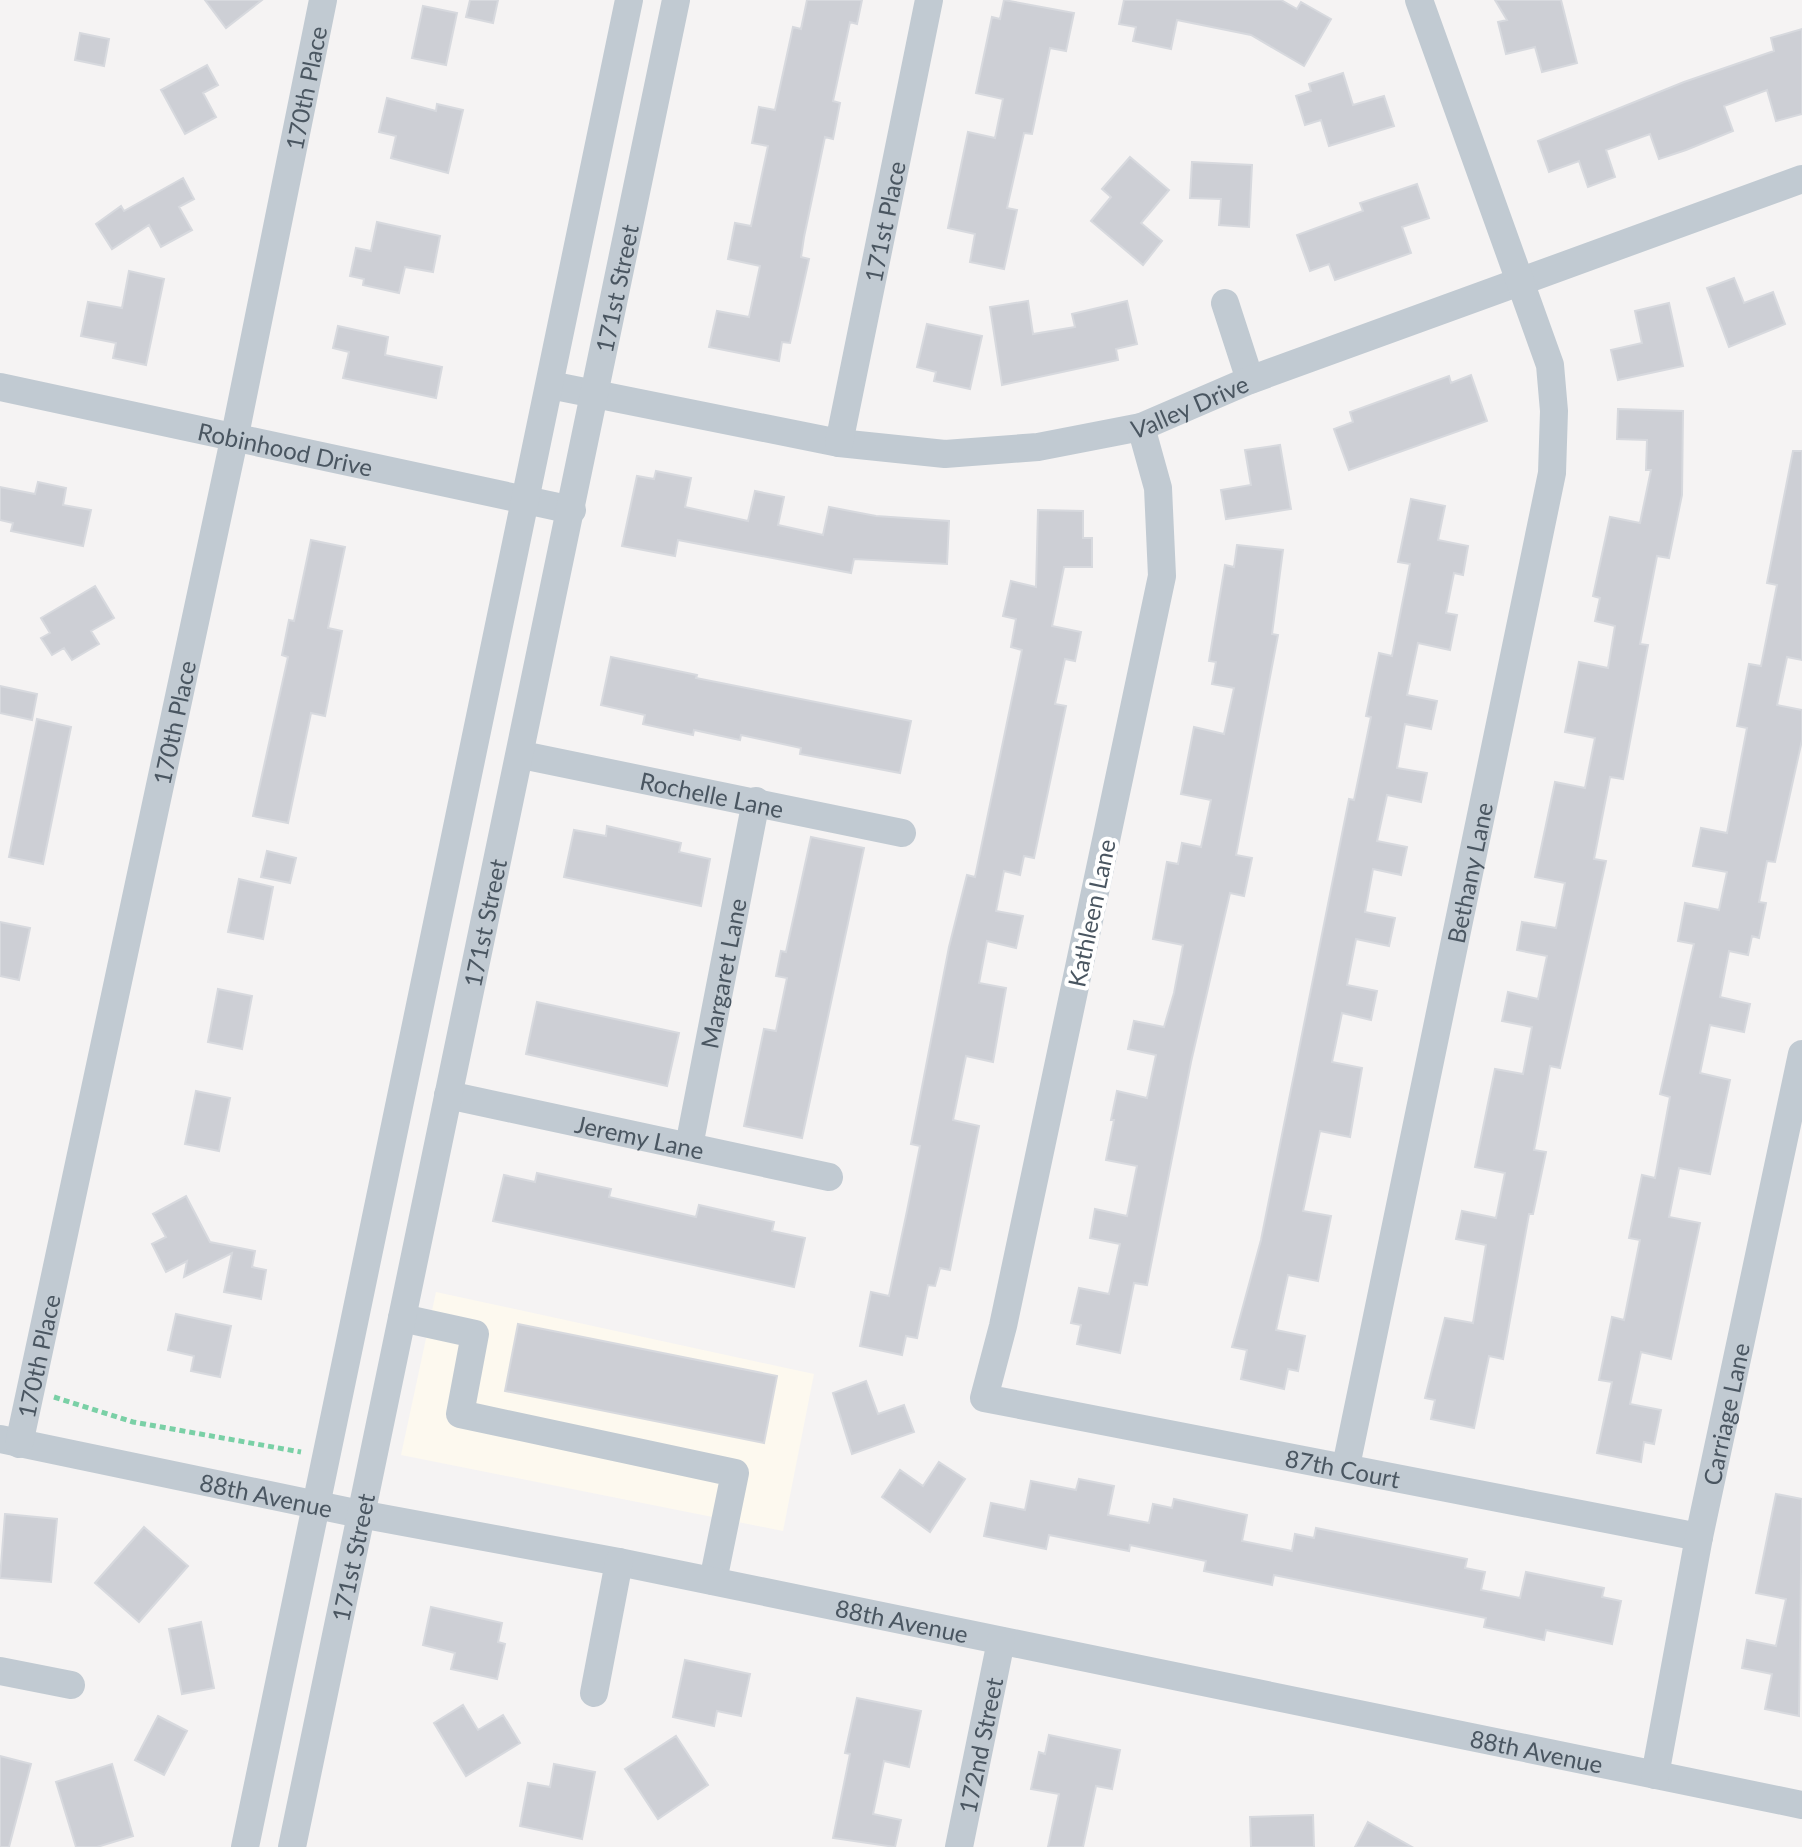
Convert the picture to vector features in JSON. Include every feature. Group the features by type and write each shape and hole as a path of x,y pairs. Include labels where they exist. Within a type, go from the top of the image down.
{"street":[{"name":"170th Place","path":"10,1442 31,1394 235,435 323,0"},
{"name":"171st Street","path":"245,1847 629,0"},
{"name":"171st Street","path":"292,1847 498,851 522,755 676,0"},
{"name":"171st Place","path":"839,443 929,0"},
{"path":"1419,0 1519,281"},
{"name":"Valley Drive","path":"550,385 839,443 945,454 1038,447 1141,427 1250,380 1802,179"},
{"name":"Bethany Lane","path":"1346,1466 1552,473 1554,411 1550,365 1519,281"},
{"path":"1225,303 1250,380"},
{"name":"Robinhood Drive","path":"0,387 235,435 572,510"},
{"name":"Kathleen Lane","path":"984,1398 1003,1326 1162,576 1158,488 1141,427"},
{"name":"Rochelle Lane","path":"522,755 902,833"},
{"name":"Margaret Lane","path":"689,1146 756,801"},
{"name":"Carriage Lane","path":"1655,1775 1699,1537 1802,1054"},
{"name":"Jeremy Lane","path":"448,1095 829,1177"},
{"path":"402,1318 475,1334 460,1414 735,1473 713,1581"},
{"name":"87th Court","path":"984,1398 1699,1537"},
{"name":"88th Avenue","path":"10,1442 360,1514 713,1581 1802,1805"},
{"path":"594,1693 619,1562"},
{"name":"172nd Street","path":"959,1847 1001,1641"},
{"path":"0,1671 71,1685"}],"path":[{"path":"31,1394 51,1395 133,1422 326,1457"}],"shaded area":[{"path":"436,1292 814,1374 783,1531 401,1455"}],"building":[{"path":"205,0 262,0 226,28"},
{"path":"470,0 498,0 493,23 466,17"},
{"path":"807,0 862,0 857,24 850,22 833,101 840,103 833,139 825,137 804,237 801,257 809,259 790,343 782,342 779,361 709,347 717,311 749,317 760,266 728,259 735,223 751,226 768,146 752,143 759,107 775,110 793,27 801,29"},
{"path":"1004,0 1074,13 1066,51 1050,48 1032,134 1024,133 1007,208 1017,210 1004,269 970,262 975,234 948,228 968,132 995,138 1003,99 976,93 992,17 1000,19"},
{"path":"1124,0 1281,0 1297,9 1301,2 1331,19 1304,66 1251,35 1177,20 1171,49 1133,41 1136,27 1119,24"},
{"path":"1495,0 1561,0 1577,63 1542,72 1535,47 1506,54 1498,22 1507,20"},
{"path":"423,6 457,13 446,65 412,58"},
{"path":"1802,29 1802,114 1776,121 1767,90 1724,106 1733,131 1686,150 1659,159 1650,134 1606,150 1615,177 1588,187 1579,161 1549,172 1538,141 1684,82 1774,51 1771,38"},
{"path":"80,33 109,39 104,66 75,60"},
{"path":"207,65 218,85 203,93 216,117 185,134 161,90"},
{"path":"1343,73 1353,105 1384,96 1394,126 1329,146 1321,120 1305,125 1296,96 1311,91 1309,84"},
{"path":"387,98 436,111 437,104 463,110 448,173 391,158 396,136 379,132"},
{"path":"1130,157 1169,190 1141,223 1162,241 1143,265 1091,221 1111,197 1102,189"},
{"path":"1192,162 1252,165 1249,227 1219,225 1221,199 1190,198"},
{"path":"183,178 194,199 179,207 192,230 161,247 149,225 112,249 96,224 121,206 124,211"},
{"path":"1417,184 1429,218 1402,227 1411,253 1335,280 1329,264 1310,271 1297,235 1363,211 1360,203"},
{"path":"377,222 440,236 433,272 405,267 399,293 363,285 364,279 350,276 356,248 371,251"},
{"path":"129,271 164,279 146,365 113,358 116,343 81,336 88,302 122,308"},
{"path":"1734,278 1744,303 1773,292 1785,324 1729,347 1707,288"},
{"path":"1028,301 1033,334 1075,327 1072,314 1127,301 1137,344 1116,349 1118,360 1002,385 990,307"},
{"path":"1669,303 1683,366 1618,380 1611,350 1642,343 1635,311"},
{"path":"927,324 982,336 970,389 934,381 936,372 917,367"},
{"path":"338,326 388,337 385,355 442,367 436,398 343,378 349,352 333,348"},
{"path":"1471,375 1487,421 1349,470 1334,429 1353,422 1350,412 1449,376 1451,383"},
{"path":"1618,409 1683,411 1682,495 1669,558 1657,556 1640,644 1648,645 1623,779 1610,777 1594,859 1606,861 1560,1068 1550,1066 1534,1150 1546,1152 1533,1214 1529,1214 1503,1359 1489,1356 1474,1428 1431,1419 1435,1400 1425,1398 1445,1318 1473,1323 1486,1245 1456,1239 1462,1211 1496,1218 1505,1173 1475,1167 1495,1069 1523,1074 1532,1027 1502,1021 1508,992 1538,999 1547,956 1517,950 1522,922 1556,928 1565,883 1535,877 1555,782 1585,788 1595,738 1565,732 1579,662 1608,668 1615,626 1595,621 1600,598 1593,596 1610,517 1640,523 1651,470 1646,470 1647,440 1617,439"},
{"path":"1280,445 1291,509 1226,519 1221,490 1251,485 1245,450"},
{"path":"1793,451 1802,451 1802,660 1787,657 1777,705 1802,710 1802,740 1775,862 1767,861 1759,902 1766,903 1759,938 1752,936 1748,955 1729,951 1720,997 1750,1004 1744,1032 1710,1025 1700,1073 1730,1080 1710,1174 1679,1168 1669,1217 1700,1223 1671,1359 1641,1352 1630,1404 1661,1410 1654,1444 1644,1442 1641,1462 1597,1453 1612,1382 1599,1380 1612,1317 1624,1320 1640,1240 1629,1238 1642,1175 1655,1178 1670,1097 1660,1094 1694,944 1678,941 1685,903 1719,910 1727,872 1693,866 1701,828 1727,833 1747,728 1737,726 1749,664 1761,666 1777,585 1767,583"},
{"path":"656,471 691,478 685,507 748,521 755,491 784,497 778,525 823,535 829,507 876,516 949,521 947,564 854,559 851,573 678,540 675,556 622,546 637,476 654,479"},
{"path":"38,482 66,488 63,505 91,510 83,546 11,531 13,523 0,520 0,487 35,494"},
{"path":"1411,499 1445,506 1438,540 1468,546 1463,575 1454,573 1446,613 1457,615 1450,650 1418,643 1407,695 1437,701 1431,729 1405,724 1397,768 1427,773 1421,802 1387,795 1377,841 1407,847 1401,875 1373,869 1365,912 1395,918 1389,946 1356,939 1347,985 1377,991 1371,1020 1342,1013 1332,1062 1362,1068 1350,1137 1320,1131 1303,1211 1331,1216 1318,1281 1288,1275 1276,1330 1305,1336 1298,1371 1288,1369 1284,1389 1241,1379 1247,1350 1232,1347 1261,1240 1349,799 1354,800 1371,717 1366,716 1379,653 1392,656 1410,564 1398,562"},
{"path":"1038,510 1083,511 1083,538 1092,538 1092,567 1064,567 1052,626 1081,632 1075,661 1065,659 1055,704 1066,706 1034,858 1024,856 1020,875 1004,871 996,911 1023,916 1016,948 987,941 979,983 1006,988 993,1062 966,1056 953,1120 979,1126 950,1270 940,1268 935,1286 928,1285 917,1338 906,1336 902,1355 860,1346 871,1292 889,1296 920,1146 911,1144 949,947 967,875 975,877 1022,650 1011,647 1016,619 1003,616 1011,581 1036,587"},
{"path":"311,540 345,547 328,628 342,631 325,716 311,713 288,823 253,816 288,657 282,655 289,620 294,621"},
{"path":"1237,545 1283,550 1272,634 1278,635 1236,855 1252,858 1244,896 1230,893 1191,1062 1147,1285 1134,1283 1120,1353 1077,1344 1081,1325 1071,1323 1079,1288 1109,1294 1120,1244 1090,1238 1095,1209 1127,1216 1137,1166 1106,1160 1114,1120 1111,1120 1117,1091 1147,1098 1156,1055 1128,1049 1134,1021 1164,1027 1174,993 1183,945 1153,939 1167,862 1178,864 1182,843 1201,847 1211,800 1181,794 1194,727 1224,734 1234,688 1212,684 1216,662 1209,661 1225,565 1234,567"},
{"path":"95,586 114,618 91,631 99,644 72,660 64,648 52,655 41,638 50,633 41,618"},
{"path":"611,657 697,675 696,678 911,721 900,773 800,754 801,748 741,735 740,740 694,730 693,735 643,724 645,715 601,705"},
{"path":"0,686 37,694 32,720 0,713"},
{"path":"37,719 71,727 43,864 9,857"},
{"path":"607,826 681,843 679,852 710,859 701,906 564,877 574,830 606,836"},
{"path":"811,837 864,848 802,1138 744,1126 764,1029 776,1031 787,978 776,976 781,951 786,952"},
{"path":"267,851 296,858 290,883 261,877"},
{"path":"239,879 273,887 263,939 228,932"},
{"path":"0,922 30,928 19,980 0,976"},
{"path":"218,989 252,996 242,1049 208,1042"},
{"path":"537,1002 679,1033 667,1086 526,1054"},
{"path":"196,1091 230,1098 219,1151 185,1144"},
{"path":"537,1173 611,1189 609,1197 696,1217 699,1205 774,1222 772,1231 805,1238 794,1287 493,1221 504,1175 535,1182"},
{"path":"186,1196 210,1242 255,1251 252,1267 266,1270 261,1299 224,1292 232,1253 184,1277 187,1261 166,1272 152,1244 166,1237 153,1214"},
{"path":"176,1314 231,1326 220,1377 191,1371 194,1356 168,1350"},
{"path":"518,1324 777,1376 764,1443 505,1391"},
{"path":"866,1381 878,1414 904,1405 914,1432 852,1454 833,1393"},
{"path":"939,1462 965,1479 930,1532 882,1497 900,1470 923,1486"},
{"path":"1079,1479 1114,1486 1108,1515 1149,1523 1153,1504 1172,1508 1174,1499 1247,1515 1242,1541 1292,1551 1295,1534 1314,1538 1316,1528 1467,1559 1465,1568 1485,1572 1481,1590 1520,1598 1526,1572 1604,1588 1602,1597 1621,1601 1612,1644 1546,1630 1544,1640 1484,1627 1486,1618 1274,1575 1272,1585 1204,1571 1206,1561 1130,1545 1129,1551 1049,1535 1046,1549 984,1536 991,1503 1025,1510 1031,1481 1076,1490"},
{"path":"1776,1494 1802,1499 1799,1716 1765,1709 1772,1674 1742,1668 1747,1640 1776,1646 1786,1599 1756,1593"},
{"path":"5,1514 57,1519 51,1582 0,1578"},
{"path":"144,1527 188,1566 139,1622 95,1583"},
{"path":"431,1607 502,1623 498,1642 505,1644 497,1679 451,1669 455,1653 423,1645"},
{"path":"201,1622 214,1688 182,1694 169,1629"},
{"path":"685,1660 750,1674 741,1716 717,1711 714,1726 673,1717"},
{"path":"857,1698 921,1711 909,1767 884,1761 873,1814 901,1820 895,1847 833,1838 850,1754 845,1753"},
{"path":"463,1705 478,1730 503,1715 520,1743 466,1776 434,1723"},
{"path":"158,1716 187,1731 164,1775 135,1760"},
{"path":"1049,1735 1120,1750 1112,1789 1096,1786 1083,1847 1048,1847 1059,1794 1031,1789 1039,1752 1045,1754"},
{"path":"676,1736 708,1785 658,1819 625,1769"},
{"path":"0,1756 31,1764 9,1847 0,1847"},
{"path":"112,1764 133,1836 97,1847 76,1847 56,1782"},
{"path":"554,1764 595,1772 582,1839 520,1826 528,1783 550,1787"},
{"path":"1313,1815 1314,1847 1251,1847 1250,1817"},
{"path":"1368,1822 1412,1847 1355,1847"}]}
